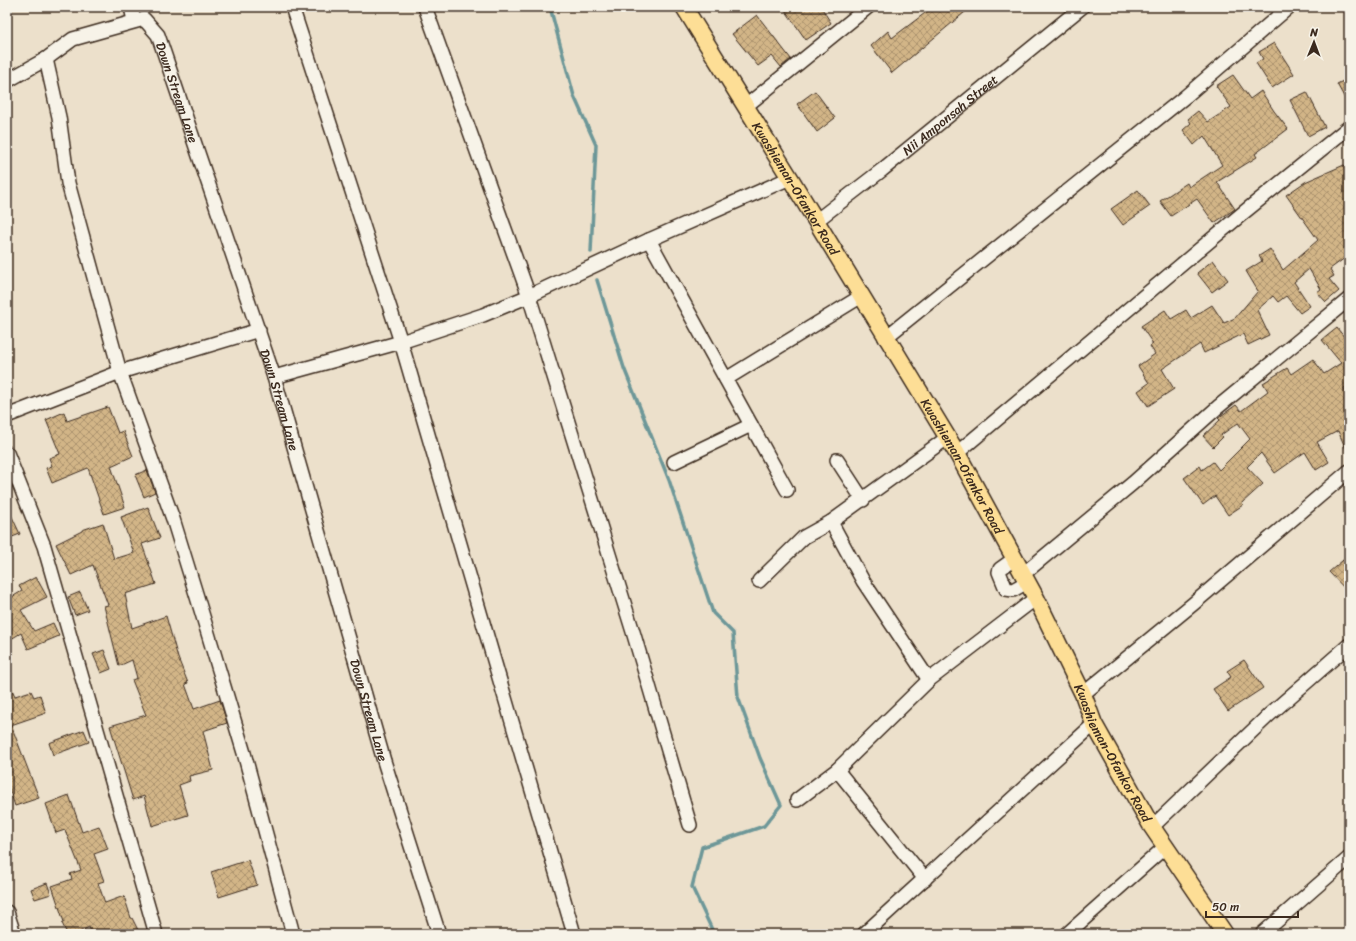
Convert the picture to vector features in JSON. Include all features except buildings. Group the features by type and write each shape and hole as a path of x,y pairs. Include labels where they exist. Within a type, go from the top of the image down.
{"main road":[{"name":"Kwashieman-Ofankor Road","path":"684,7 790,178 885,338 957,453 1024,579 1036,598 1084,694 1094,724 1152,827 1225,934"}],"street":[{"path":"7,81 46,59 73,39 134,21 130,7"},
{"path":"292,7 402,342 574,934"},
{"path":"425,7 529,296 632,628 690,825"},
{"path":"746,106 868,7"},
{"name":"Nii Amponsah Street","path":"816,221 888,166 1082,7"},
{"path":"885,338 1186,96 1289,7"},
{"name":"Down Stream Lane","path":"134,21 144,19 158,35 259,330 274,377 384,761 440,934"},
{"path":"46,59 59,117 68,183 120,372 173,519 194,587 244,753 293,934"},
{"path":"957,453 1349,128"},
{"path":"274,377 402,342 476,318 529,296 649,240 790,178"},
{"path":"649,240 787,490"},
{"path":"726,379 860,296"},
{"path":"1014,559 1000,569 999,572 1006,589 1013,590 1218,407 1349,299"},
{"path":"7,416 120,372 259,330"},
{"path":"674,462 751,425"},
{"path":"759,581 804,537 863,500 947,438"},
{"path":"7,454 44,546 156,934"},
{"path":"837,460 863,500"},
{"path":"1084,694 1194,604 1349,471"},
{"path":"830,522 863,581 929,680"},
{"path":"798,800 837,770 929,680 1036,598"},
{"path":"1152,827 1269,716 1349,645"},
{"path":"864,934 1094,724"},
{"path":"837,770 925,879"},
{"path":"1067,934 1165,847"},
{"path":"1262,934 1349,858"},
{"path":"7,912 14,934"}],"waterway":[{"path":"550,7 574,96 596,145 591,252"},
{"path":"597,280 624,368 669,480 713,613 733,633 738,697 760,758 781,805 764,826 702,847 692,887 714,934"}]}
